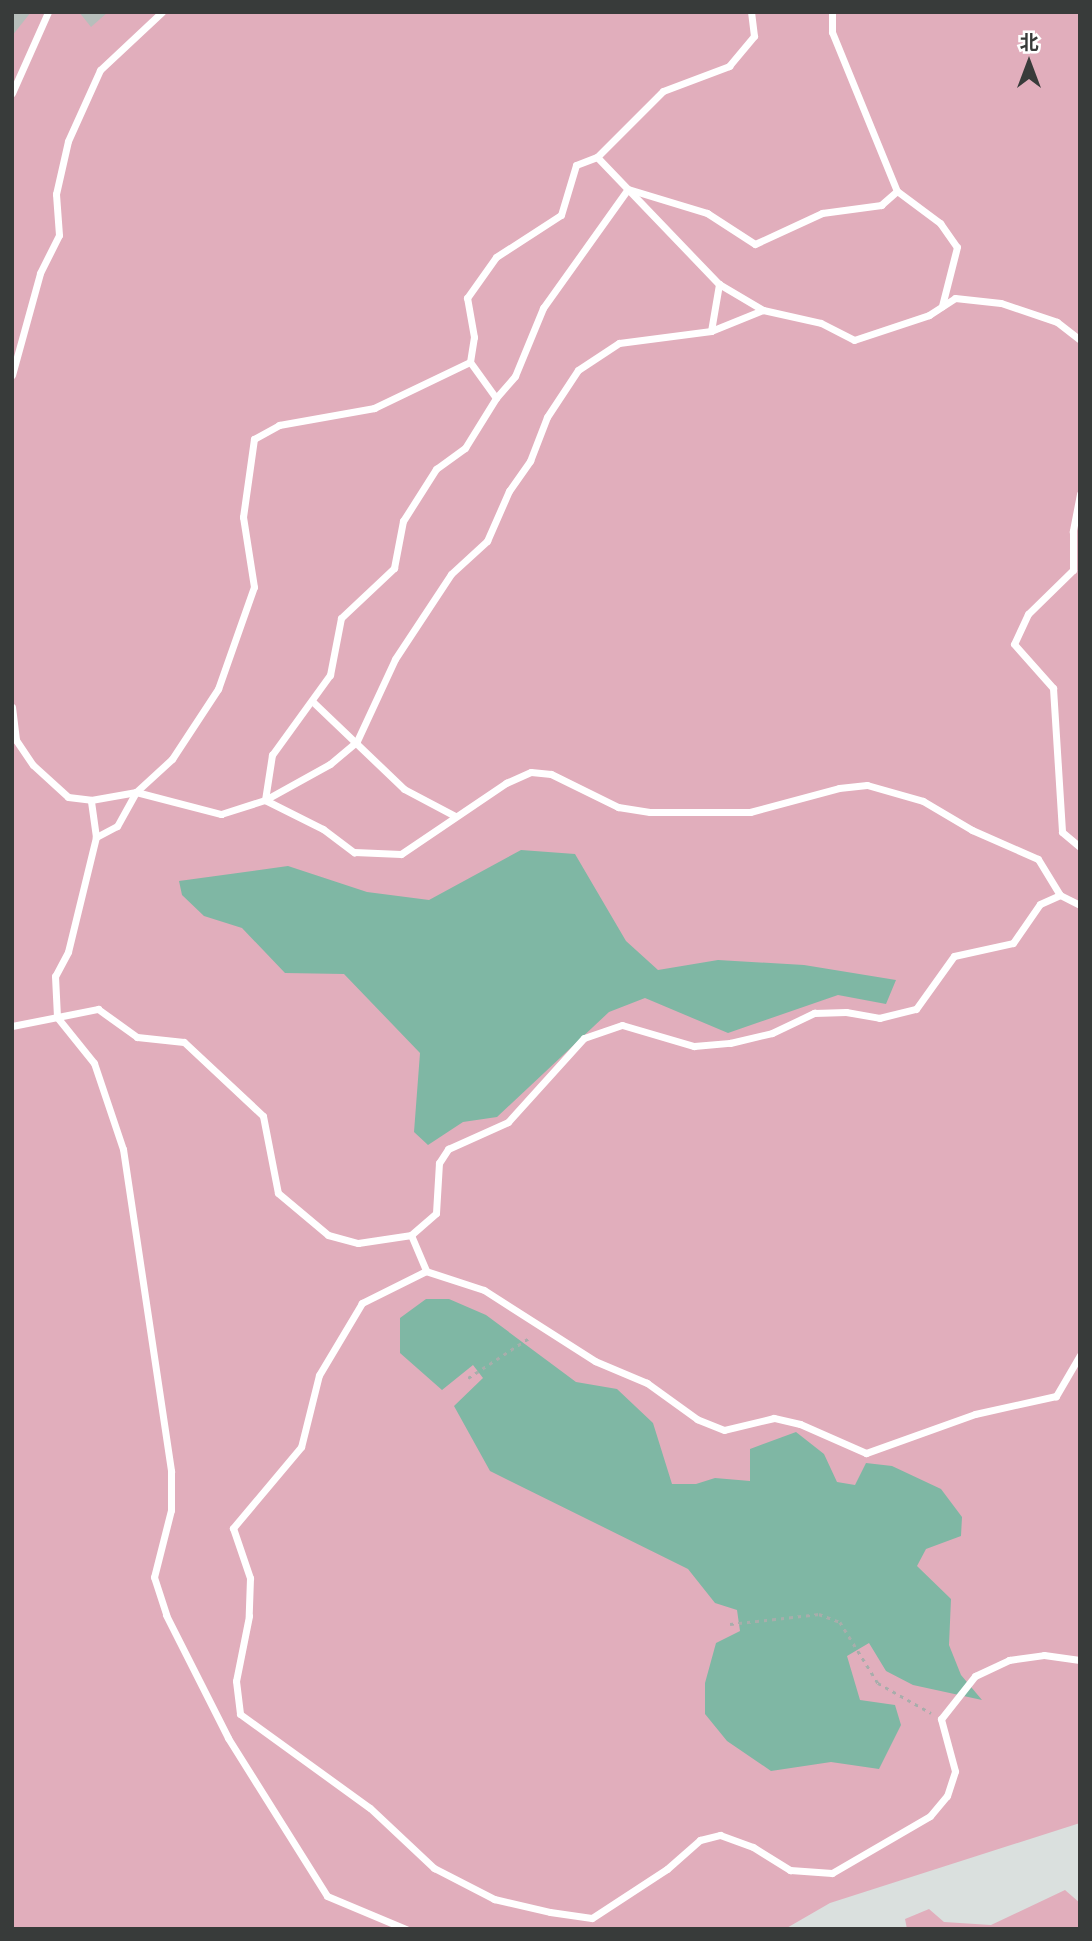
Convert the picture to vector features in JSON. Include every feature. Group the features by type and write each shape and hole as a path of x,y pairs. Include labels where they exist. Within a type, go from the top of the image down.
{"lane":[{"path":"12,93 48,12"},
{"path":"12,375 40,273 59,235 55,194 68,141 100,70 162,12"},
{"path":"496,398 470,362 474,337 467,298 496,257 561,215 576,165 597,157 663,92 729,66 754,36 751,12"},
{"path":"832,12 832,32 897,191 940,223 957,247 942,306"},
{"path":"597,157 684,242 719,284 763,310 821,323 854,340 942,306 955,298 1002,303 1057,322 1080,340"},
{"path":"628,189 707,213 755,244 822,213 881,205 897,191"},
{"path":"265,800 272,755 330,675 341,618 394,568 403,521 436,469 465,448 496,398 516,376 543,308 628,189"},
{"path":"712,331 719,284"},
{"path":"12,707 14,741 33,765 68,797 91,800 136,792 221,814 265,800 330,764 357,741 402,648 451,574 487,541 509,491 530,461 547,417 578,370 619,343 712,331 763,310"},
{"path":"96,837 117,826 136,792 172,759 218,689 254,587 243,516 246,472 254,439 279,425 374,408 470,362"},
{"path":"1080,494 1073,531 1073,570 1028,614 1014,644 1053,688 1062,832 1080,847"},
{"path":"312,701 357,741 404,789 455,816"},
{"path":"265,800 323,829 354,852 401,855 455,816 531,772 551,774 618,807 650,812 750,812 839,788 867,785 923,801 972,830 1038,859 1060,895 1080,905"},
{"path":"91,800 96,837 68,952 55,976 57,1017 94,1063 123,1149 153,1367 167,1419 171,1510 154,1577 166,1615 228,1738 327,1895 406,1929"},
{"path":"12,1026 98,1009 137,1037 184,1042 262,1116 278,1193 328,1236 358,1243 411,1236 436,1213 439,1163 448,1149 508,1122 584,1038 622,1025 694,1046 730,1044 772,1033 814,1013 846,1012 880,1018 916,1009 954,956 1013,943 1040,904 1060,895"},
{"path":"411,1236 426,1271"},
{"path":"1080,1354 1056,1396 975,1414 866,1453 800,1424 774,1418 724,1430 697,1419 647,1383 595,1361 484,1290 426,1271 362,1303 319,1375 301,1447 233,1528 250,1578 249,1616 236,1681 240,1714 370,1808 434,1868 494,1899 592,1918 667,1869 700,1840 720,1835 753,1847 790,1870 832,1873 930,1816 947,1796 955,1771 941,1719 975,1676 1009,1660 1044,1655 1080,1660"}],"path":[{"path":"468,1378 492,1359 505,1355 529,1338"},
{"path":"730,1624 801,1614 819,1614 839,1622 877,1683 941,1719"}],"shaded area":[{"path":"12,12 1080,12 1080,1823 830,1903 785,1929 12,1929"},
{"path":"521,850 575,854 626,941 658,970 718,960 804,965 896,980 886,1004 838,995 728,1033 645,998 609,1012 497,1117 463,1122 428,1145 414,1132 420,1053 344,974 285,973 242,928 204,916 182,895 179,881 288,866 367,892 429,900"},
{"path":"426,1299 449,1299 486,1315 576,1382 617,1389 653,1423 672,1484 696,1484 715,1478 750,1481 750,1449 796,1432 824,1454 837,1482 855,1485 866,1463 892,1466 941,1489 962,1517 961,1536 926,1549 917,1566 951,1599 949,1645 961,1675 982,1700 913,1685 886,1671 869,1643 847,1656 860,1700 895,1705 901,1725 879,1769 831,1762 771,1771 727,1741 705,1714 705,1683 716,1643 740,1631 737,1610 715,1603 688,1569 490,1471 454,1406 483,1378 473,1365 442,1390 400,1353 400,1318"},
{"path":"1065,1890 1080,1903 1080,1929 907,1929 905,1919 929,1909 944,1922 991,1925"}],"building":[{"path":"12,12 31,12 12,36"},
{"path":"79,12 108,12 91,27"}]}
